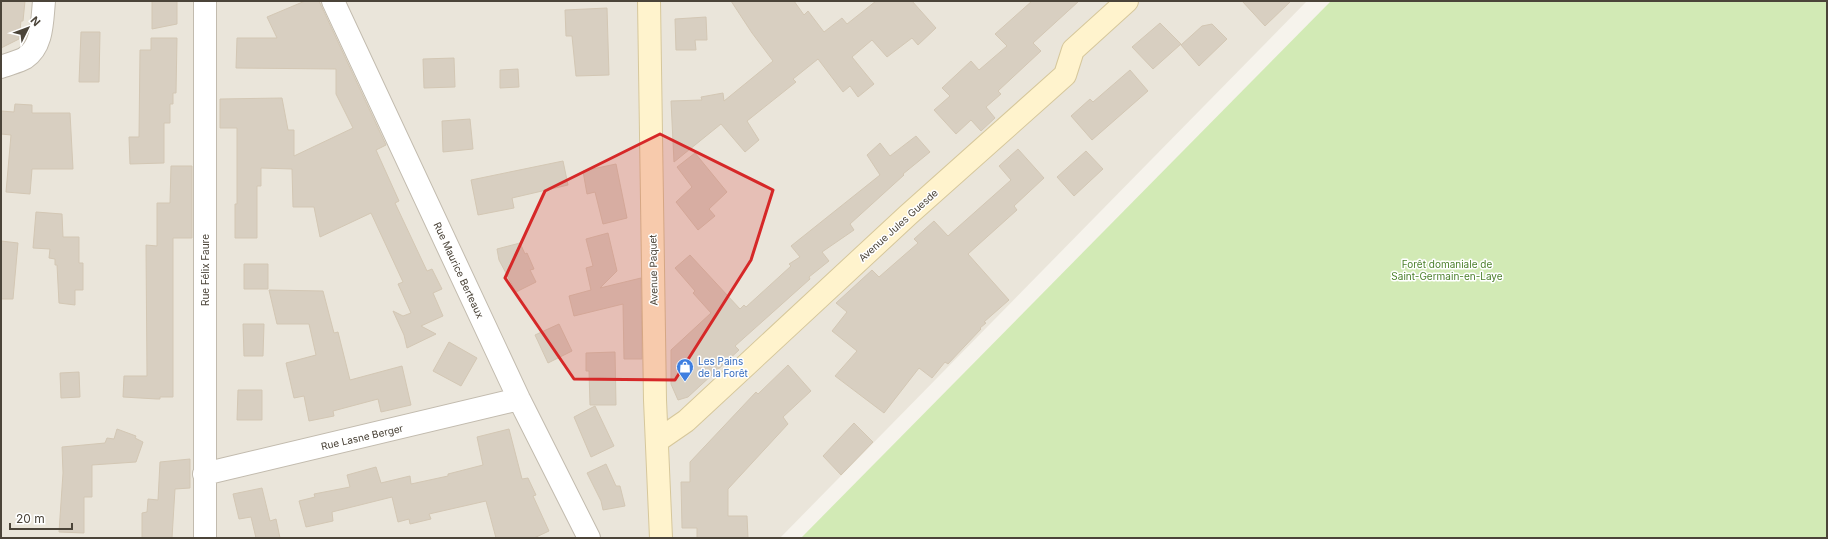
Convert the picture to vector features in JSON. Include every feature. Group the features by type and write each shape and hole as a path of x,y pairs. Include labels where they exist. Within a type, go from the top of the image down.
{"street":[{"path":"1,67 24,58 35,48 41,31 44,1"},
{"name":"Rue Félix Faure","path":"205,1 205,538"},
{"name":"Rue Maurice Berteaux","path":"333,1 519,399 589,538"},
{"name":"Avenue Paquet","path":"649,1 654,400 661,538"},
{"name":"Avenue Jules Guesde","path":"657,441 686,421 908,215 1065,74 1073,50 1127,1"},
{"name":"Rue Lasne Berger","path":"204,474 519,399"}],"highlighted area":[{"path":"660,134 773,190 751,260 675,380 574,379 505,278 545,191"}],"shaded area":[{"path":"1,1 1307,1 780,538 1,538"}],"green space":[{"name":"Forêt domaniale de Saint-Germain-en-Laye","path":"1331,1 1827,1 1827,538 801,538"}],"building":[{"path":"1,1 25,1 19,39 1,48"},
{"path":"152,1 177,1 177,24 152,29"},
{"path":"305,1 319,1 386,145 376,150 399,201 395,203 427,271 432,269 442,289 433,293 443,316 421,326 436,334 407,348 404,335 393,311 403,316 411,313 398,284 403,282 371,213 320,237 314,207 293,207 292,169 261,168 261,186 257,186 257,238 235,238 235,204 237,204 237,128 220,128 220,99 282,98 288,130 294,130 294,156 353,128 336,94 336,69 236,68 237,38 277,38 267,17"},
{"path":"731,1 794,1 804,15 808,11 824,32 842,18 847,24 876,1 912,1 936,28 918,45 912,38 887,57 872,40 852,57 874,84 858,97 850,86 843,92 818,59 793,79 796,82 747,121 759,140 745,152 721,124 674,162 671,101 702,100 701,97 723,93 724,101 773,61"},
{"path":"1032,1 1079,1 1033,43 1041,51 998,91 1001,94 986,107 995,118 981,131 971,120 956,134 934,110 950,96 942,88 971,61 979,70 1007,46 995,34"},
{"path":"1242,1 1291,1 1265,26"},
{"path":"607,8 609,75 576,76 572,36 566,36 565,10"},
{"path":"706,17 707,40 695,40 696,50 676,50 675,19"},
{"path":"1160,23 1181,44 1153,69 1132,47"},
{"path":"1212,24 1227,39 1199,66 1181,45 1202,26"},
{"path":"81,32 100,32 99,82 79,82"},
{"path":"151,38 177,38 176,93 173,93 173,104 170,104 170,123 164,123 164,163 130,164 129,137 139,137 140,50 151,50"},
{"path":"454,58 455,87 424,88 423,59"},
{"path":"518,69 519,87 500,88 500,70"},
{"path":"1130,70 1148,91 1092,140 1071,116 1090,99 1093,102"},
{"path":"15,104 32,105 32,113 70,113 73,169 32,169 30,194 6,192 11,135 1,134 1,111 14,112"},
{"path":"470,119 473,149 443,152 442,121"},
{"path":"916,136 930,152 903,174 904,175 850,224 854,230 822,252 829,261 809,277 810,279 735,346 739,350 688,397 678,400 671,384 671,350 711,313 693,293 695,291 675,268 690,255 740,309 744,305 746,307 791,266 789,264 800,257 791,246 880,175 867,155 880,143 890,156"},
{"path":"1018,149 1044,178 1014,206 1017,210 968,254 1009,300 984,322 986,323 980,328 981,329 948,364 945,362 932,378 919,368 884,413 835,376 857,351 832,331 847,312 836,303 872,270 879,277 918,243 914,239 934,221 948,236 1011,180 999,166"},
{"path":"1086,151 1103,169 1074,196 1057,177"},
{"path":"695,153 727,192 709,209 715,216 698,230 676,202 692,187 677,167"},
{"path":"563,161 568,185 512,198 514,208 478,215 471,180"},
{"path":"616,164 627,218 603,224 595,192 587,194 583,171"},
{"path":"171,166 192,166 192,238 173,238 173,397 160,397 160,399 157,399 123,397 124,376 147,376 146,245 157,246 157,203 170,203"},
{"path":"36,212 62,214 63,237 79,237 79,263 83,263 83,290 75,290 75,305 59,303 57,265 55,265 55,259 49,258 50,249 33,248"},
{"path":"608,233 617,271 600,288 641,278 642,359 624,359 623,304 574,316 569,296 591,290 586,268 593,266 586,239"},
{"path":"1,241 18,243 13,299 1,299"},
{"path":"520,243 525,254 527,253 534,269 530,270 536,282 516,292 499,260 497,249"},
{"path":"244,264 268,264 268,289 244,289"},
{"path":"269,290 323,291 334,333 338,332 350,380 402,366 411,405 381,412 378,399 333,411 334,416 309,421 304,396 294,398 286,363 316,355 309,324 277,324"},
{"path":"243,324 264,324 263,356 244,356"},
{"path":"559,324 572,351 548,363 535,335"},
{"path":"449,342 477,358 461,386 433,371"},
{"path":"615,352 616,405 590,405 589,371 586,371 586,353"},
{"path":"788,365 811,391 783,417 788,424 728,489 728,516 747,516 748,538 697,538 697,528 682,528 681,482 690,482 690,462 756,392 758,394"},
{"path":"79,372 80,397 61,398 60,373"},
{"path":"238,390 262,390 262,420 237,420"},
{"path":"595,406 614,446 591,457 574,417"},
{"path":"854,423 873,442 841,475 823,456"},
{"path":"117,429 136,436 135,438 143,442 136,462 92,465 92,497 84,497 84,533 59,532 63,473 62,447 105,443 107,438 114,439"},
{"path":"509,429 522,479 528,478 536,495 533,496 549,531 534,538 496,538 486,501 429,514 431,519 410,524 409,519 398,522 392,497 332,512 333,521 306,527 299,501 315,497 314,494 350,487 347,475 376,467 381,483 410,476 411,484 448,476 448,474 483,465 477,437"},
{"path":"190,459 190,488 175,489 172,538 142,538 142,513 147,512 148,499 158,500 160,462"},
{"path":"606,464 616,486 620,486 625,506 603,510 601,501 587,473"},
{"path":"262,488 270,521 276,519 280,538 256,538 251,517 239,519 233,494"}],"place":[{"name":"Les Pains de la Forêt","path":"685,382"}]}
